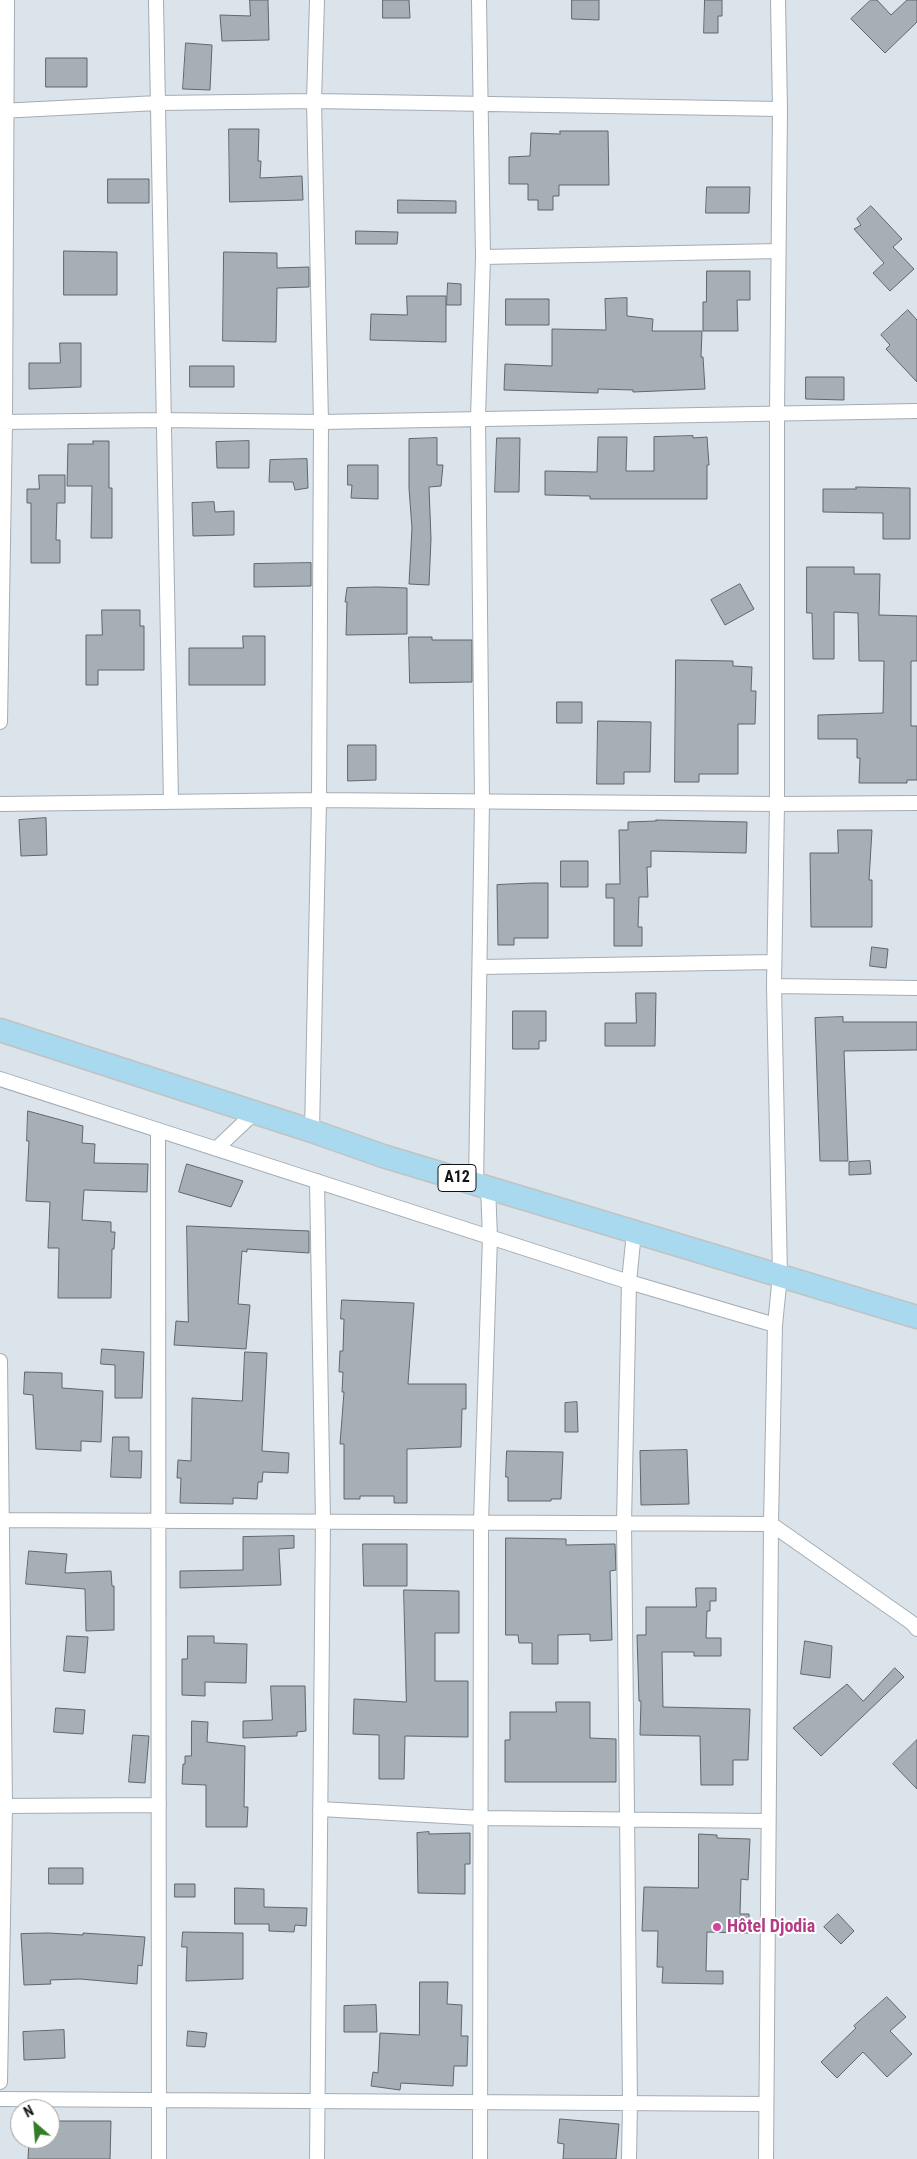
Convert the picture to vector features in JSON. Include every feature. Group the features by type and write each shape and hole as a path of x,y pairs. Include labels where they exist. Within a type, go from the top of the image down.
{"main road":[{"name":"A12","path":"0,1030 312,1131 383,1156 917,1317"}],"street":[{"path":"0,722 3,422 3,111 7,0"},
{"path":"156,0 171,802"},
{"path":"312,1131 320,800 321,422 314,101 317,0"},
{"path":"479,0 483,257 478,418 482,802 480,967 482,1186 490,1237 481,1522 480,2159"},
{"path":"766,2159 771,1524 776,1325 780,1275 774,986 777,804 777,412 780,109 778,0"},
{"path":"3,111 158,103 314,101 780,109"},
{"path":"483,257 778,251"},
{"path":"3,422 163,420 321,422 777,412 917,411"},
{"path":"0,804 320,800 777,804 917,803"},
{"path":"480,967 774,962"},
{"path":"774,986 917,988"},
{"path":"0,1079 629,1282 776,1325"},
{"path":"216,1149 254,1113"},
{"path":"158,1130 159,2159"},
{"path":"316,1182 323,1521 317,2159"},
{"path":"629,2159 624,1523 629,1282 634,1232"},
{"path":"0,1361 2,1806 0,2082"},
{"path":"1,1520 771,1524 917,1629"},
{"path":"2,1806 159,1805"},
{"path":"320,1809 481,1818 768,1821"},
{"path":"0,2098 766,2104"}],"building":[{"path":"250,0 268,0 269,40 222,41 220,15 250,16"},
{"path":"383,0 409,0 410,18 383,18"},
{"path":"572,0 599,0 599,20 572,19"},
{"path":"705,0 722,0 722,16 718,16 718,33 704,33"},
{"path":"871,0 877,0 891,15 907,0 917,0 917,22 885,53 851,19"},
{"path":"186,43 212,45 210,90 183,89"},
{"path":"46,58 87,58 87,87 46,87"},
{"path":"229,129 259,129 258,161 261,161 260,178 302,176 303,200 230,202"},
{"path":"560,131 608,131 609,185 559,185 559,196 553,196 553,210 538,210 538,200 528,200 528,184 509,184 509,157 530,156 531,133 560,134"},
{"path":"108,179 149,179 149,203 108,203"},
{"path":"707,187 750,187 749,213 706,213"},
{"path":"398,200 456,201 456,213 398,213"},
{"path":"871,206 902,239 893,247 914,269 890,291 873,273 884,263 854,229 861,225 857,219"},
{"path":"356,231 398,232 397,244 356,244"},
{"path":"64,251 117,252 117,295 64,295"},
{"path":"224,252 277,253 277,268 309,267 309,287 277,288 276,342 223,341"},
{"path":"707,271 750,271 750,300 737,300 738,331 703,331 703,302 706,302"},
{"path":"448,283 461,284 461,305 447,305"},
{"path":"407,296 446,296 446,342 370,340 371,314 407,315"},
{"path":"627,298 627,316 653,319 652,331 702,331 701,357 703,357 705,389 633,392 633,390 598,389 598,393 504,390 505,364 552,366 552,329 606,330 605,299"},
{"path":"506,299 549,299 549,325 506,325"},
{"path":"908,310 917,320 917,382 886,349 890,345 881,335"},
{"path":"60,343 81,343 81,387 29,389 29,363 60,363"},
{"path":"190,366 234,366 234,387 190,387"},
{"path":"806,377 844,377 844,400 806,399"},
{"path":"693,436 693,438 707,437 709,465 707,465 707,499 590,499 590,496 545,495 545,471 597,472 598,437 627,437 626,471 654,471 654,437"},
{"path":"437,438 437,465 443,465 441,486 429,487 431,539 429,585 409,584 412,528 409,488 409,439"},
{"path":"497,438 520,438 519,492 495,492"},
{"path":"93,441 109,441 109,488 112,488 112,538 91,538 92,486 67,486 68,444 93,444"},
{"path":"249,441 249,468 217,468 216,442"},
{"path":"307,459 308,488 295,490 293,482 269,482 270,460"},
{"path":"348,465 378,465 378,499 351,498 352,485 348,485"},
{"path":"39,475 65,475 65,503 57,503 56,540 60,540 60,563 31,563 31,503 27,503 27,489 39,489"},
{"path":"856,487 910,488 910,539 883,539 883,513 823,512 823,489 856,489"},
{"path":"214,502 215,512 234,511 234,535 193,536 192,503"},
{"path":"311,563 311,586 254,587 254,564"},
{"path":"807,567 854,567 854,574 880,574 879,615 917,616 917,661 911,661 911,726 917,726 917,780 907,780 907,783 859,783 860,758 857,758 857,739 818,739 818,715 883,713 884,661 859,661 858,613 834,612 834,659 813,659 812,613 807,613"},
{"path":"740,584 754,609 725,625 711,600"},
{"path":"347,588 407,588 407,634 346,635 347,602 345,602"},
{"path":"102,610 140,610 140,626 144,626 144,670 98,670 98,685 86,685 86,635 102,635"},
{"path":"243,636 265,636 265,685 189,685 189,648 243,648"},
{"path":"409,637 432,637 432,640 472,640 472,682 410,683"},
{"path":"676,660 733,661 733,666 752,667 751,691 756,691 755,724 738,724 738,774 699,774 699,782 675,782"},
{"path":"557,702 582,702 582,723 557,723"},
{"path":"598,721 651,722 650,772 624,772 624,784 597,784"},
{"path":"348,745 376,745 376,780 348,781"},
{"path":"46,818 47,855 21,856 19,820"},
{"path":"656,820 747,822 746,853 651,851 651,867 647,867 648,897 639,897 638,927 642,927 642,946 614,946 614,898 606,898 606,884 620,884 619,830 628,830 628,822"},
{"path":"838,830 872,830 869,880 872,880 872,927 811,927 810,853 838,853"},
{"path":"561,861 588,861 588,887 561,887"},
{"path":"548,883 548,938 514,938 514,945 498,945 497,885"},
{"path":"872,947 888,949 886,968 870,966"},
{"path":"636,993 656,993 655,1046 605,1046 605,1023 636,1023"},
{"path":"513,1011 546,1011 546,1041 539,1041 539,1049 513,1049"},
{"path":"843,1017 843,1022 917,1022 917,1050 844,1051 848,1161 820,1161 815,1018"},
{"path":"28,1111 83,1126 82,1143 95,1144 94,1163 148,1164 147,1192 84,1190 82,1220 111,1222 111,1232 115,1232 114,1249 112,1249 111,1298 58,1298 59,1248 48,1248 50,1202 26,1201 29,1141 27,1141"},
{"path":"870,1161 871,1174 849,1175 849,1162"},
{"path":"187,1164 243,1181 231,1207 179,1192"},
{"path":"187,1226 309,1231 309,1253 247,1249 247,1252 242,1251 238,1304 250,1305 246,1349 174,1345 176,1321 188,1322"},
{"path":"342,1300 414,1303 408,1384 466,1384 466,1409 462,1409 461,1447 407,1449 407,1503 394,1503 394,1496 360,1496 360,1499 344,1499 344,1444 340,1444 344,1392 342,1392 343,1372 339,1372 340,1351 343,1351 344,1319 341,1319"},
{"path":"102,1349 144,1352 142,1398 115,1398 115,1365 101,1364"},
{"path":"245,1352 267,1353 262,1451 289,1453 288,1473 263,1472 262,1482 258,1482 257,1499 233,1498 233,1504 180,1503 181,1478 177,1478 178,1460 191,1461 192,1398 242,1401"},
{"path":"25,1372 62,1373 62,1388 103,1391 101,1442 81,1441 81,1451 36,1449 33,1395 24,1394"},
{"path":"577,1402 578,1432 565,1432 565,1403"},
{"path":"113,1437 129,1437 129,1451 142,1451 141,1478 111,1477"},
{"path":"687,1450 689,1504 641,1505 640,1451"},
{"path":"507,1451 563,1452 561,1499 551,1499 551,1501 508,1501 508,1477 506,1477"},
{"path":"294,1536 294,1548 279,1549 281,1585 180,1588 180,1571 243,1570 243,1537"},
{"path":"506,1538 566,1539 566,1545 615,1544 616,1570 610,1571 612,1640 590,1641 590,1634 558,1635 558,1664 532,1664 532,1643 519,1643 518,1635 506,1635"},
{"path":"363,1544 407,1544 407,1586 364,1586"},
{"path":"29,1551 67,1554 65,1573 111,1571 112,1586 114,1586 114,1630 86,1631 85,1589 26,1584"},
{"path":"696,1588 716,1588 716,1601 710,1601 710,1611 707,1611 706,1638 721,1638 721,1656 694,1656 694,1652 662,1652 663,1707 750,1709 748,1760 733,1760 733,1785 701,1785 700,1736 640,1735 641,1701 639,1701 637,1635 646,1635 646,1607 696,1607"},
{"path":"404,1590 459,1591 459,1633 435,1633 435,1681 468,1681 468,1737 405,1736 404,1779 379,1779 379,1735 353,1734 354,1699 406,1702"},
{"path":"67,1636 88,1637 85,1673 64,1671"},
{"path":"188,1636 214,1636 214,1643 247,1644 246,1683 205,1682 205,1696 182,1695 182,1659 187,1659"},
{"path":"805,1641 832,1646 830,1678 801,1674"},
{"path":"895,1668 904,1677 821,1756 793,1728 847,1684 863,1701"},
{"path":"271,1686 305,1686 306,1731 297,1732 297,1736 243,1738 243,1721 272,1720"},
{"path":"556,1702 590,1702 590,1738 616,1739 616,1782 505,1782 505,1740 510,1740 510,1712 556,1712"},
{"path":"56,1708 85,1710 83,1734 54,1732"},
{"path":"192,1721 208,1722 207,1742 245,1746 244,1807 248,1807 247,1827 206,1827 206,1785 182,1784 185,1756 191,1756"},
{"path":"133,1735 149,1736 145,1783 129,1782"},
{"path":"917,1740 917,1789 893,1764"},
{"path":"429,1832 429,1834 470,1833 470,1864 465,1864 465,1894 418,1893 417,1833"},
{"path":"699,1834 717,1835 717,1838 750,1839 748,1880 741,1879 740,1914 749,1914 749,1933 707,1932 706,1971 723,1971 723,1984 662,1983 663,1967 657,1967 658,1931 642,1931 644,1887 698,1888"},
{"path":"49,1868 83,1868 83,1884 49,1884"},
{"path":"175,1884 195,1884 195,1897 175,1897"},
{"path":"235,1888 264,1889 264,1907 307,1908 306,1926 295,1925 294,1932 269,1931 269,1924 235,1924"},
{"path":"838,1914 854,1931 841,1944 824,1927"},
{"path":"183,1932 243,1933 243,1979 186,1981 187,1947 182,1947"},
{"path":"49,1933 145,1937 142,1966 138,1965 137,1984 80,1979 50,1980 51,1984 24,1985 21,1934"},
{"path":"420,1982 448,1982 447,2004 462,2005 461,2036 468,2036 467,2066 454,2066 453,2086 401,2083 400,2090 371,2086 373,2072 378,2073 380,2033 419,2035"},
{"path":"887,1997 906,2017 890,2031 912,2054 887,2077 863,2052 837,2078 821,2062 856,2028 854,2026"},
{"path":"376,2005 377,2032 344,2032 344,2006"},
{"path":"64,2030 65,2058 24,2060 23,2032"},
{"path":"188,2031 207,2033 205,2047 187,2046"},
{"path":"560,2119 619,2124 616,2159 563,2159 564,2144 558,2143"},
{"path":"60,2121 111,2121 110,2159 28,2159 28,2149 60,2149"}],"place":[{"name":"Hôtel Djodia","path":"717,1927"}]}
